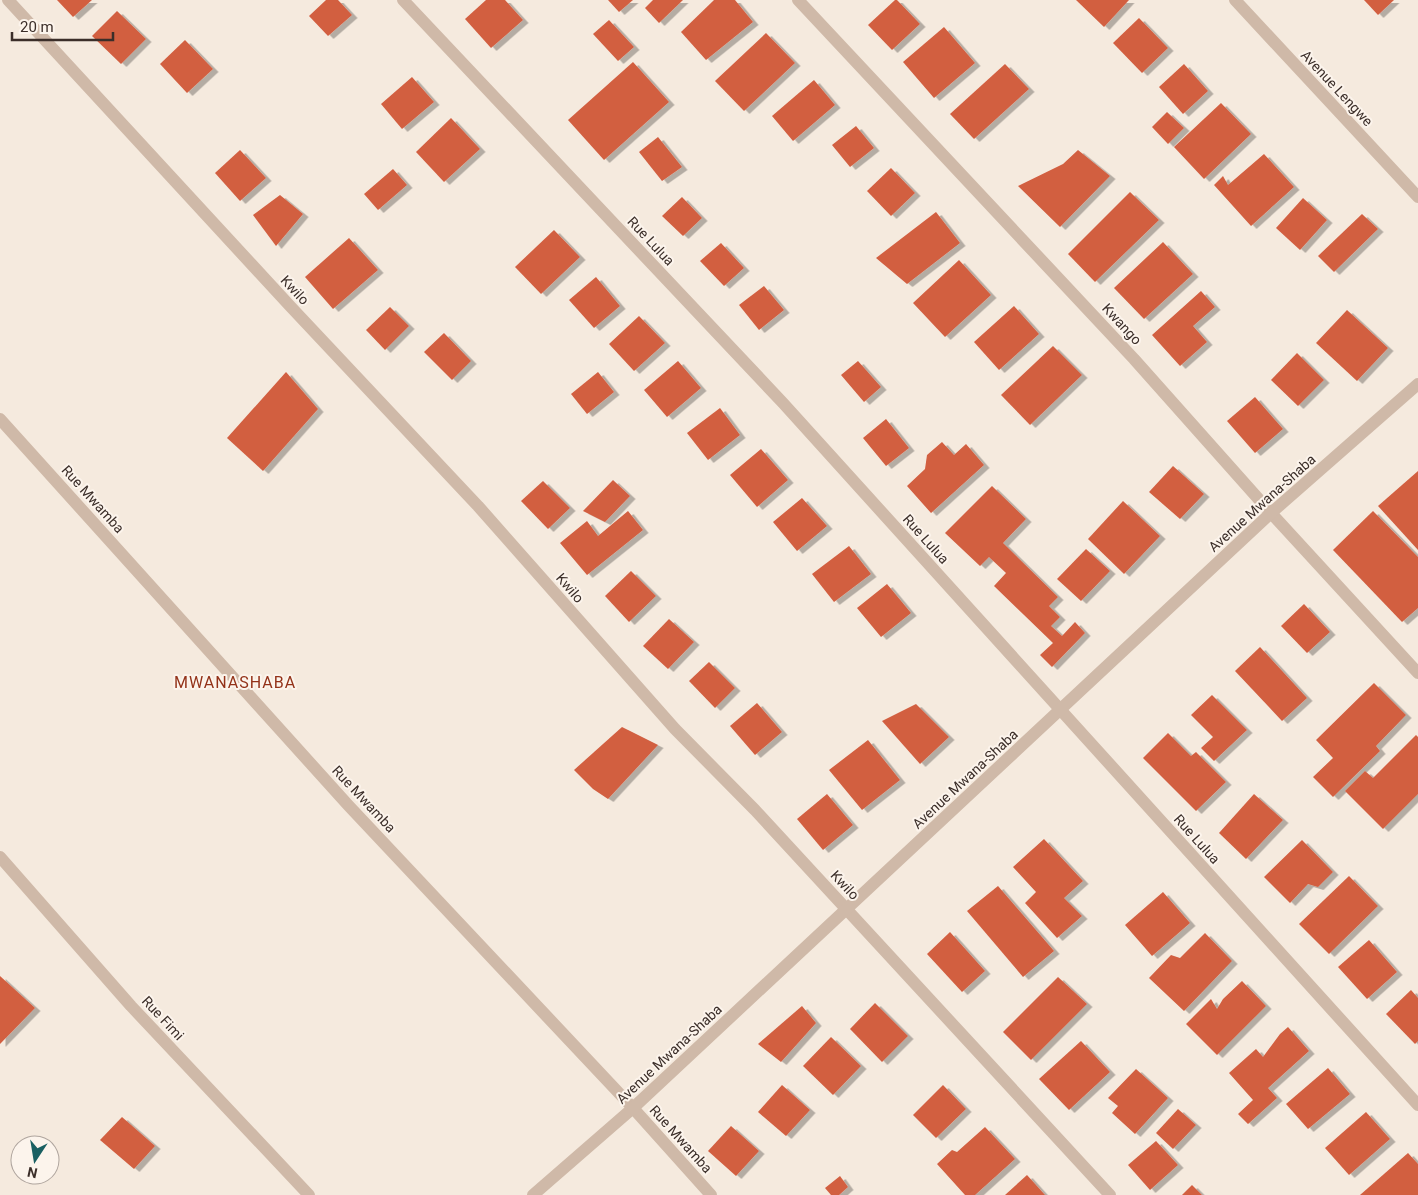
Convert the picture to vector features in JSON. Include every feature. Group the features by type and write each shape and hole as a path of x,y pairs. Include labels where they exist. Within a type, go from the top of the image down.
{"street":[{"name":"Kwilo","path":"8,0 290,306 478,506 675,729 755,810 1110,1195"},
{"name":"Rue Lulua","path":"403,0 783,403 1418,1105"},
{"name":"Kwango","path":"798,0 1134,359 1271,513 1418,673"},
{"name":"Avenue Lengwe","path":"1235,0 1418,197"},
{"name":"Avenue Mwana-Shaba","path":"533,1195 633,1108 1271,513 1418,384"},
{"name":"Rue Mwamba","path":"0,419 348,805 633,1108 711,1195"},
{"name":"Rue Fimi","path":"0,857 131,1006 309,1195"}],"building":[{"path":"57,0 92,0 73,17"},
{"path":"326,0 338,0 352,15 328,36 309,16"},
{"path":"486,0 505,0 523,20 491,48 465,19"},
{"path":"608,0 633,0 619,12"},
{"path":"653,0 683,0 659,23 645,8"},
{"path":"714,0 735,0 753,22 706,60 681,32"},
{"path":"895,0 920,24 892,50 868,25"},
{"path":"1076,0 1129,0 1104,27"},
{"path":"1364,0 1394,0 1378,15"},
{"path":"117,11 146,39 121,64 92,36"},
{"path":"1139,18 1168,48 1142,73 1113,43"},
{"path":"609,20 634,47 618,61 593,34"},
{"path":"944,27 975,63 934,98 903,62"},
{"path":"766,33 795,63 744,111 715,81"},
{"path":"185,40 213,69 187,93 160,64"},
{"path":"633,62 669,102 604,160 568,120"},
{"path":"1005,64 1029,89 974,139 950,114"},
{"path":"1184,64 1208,91 1183,114 1159,87"},
{"path":"412,77 434,102 402,129 381,104"},
{"path":"814,80 835,105 793,141 772,116"},
{"path":"1221,103 1251,134 1204,179 1174,147"},
{"path":"1167,112 1184,128 1168,144 1152,127"},
{"path":"451,118 480,149 444,182 416,152"},
{"path":"856,126 874,148 850,167 832,145"},
{"path":"658,137 682,167 662,181 639,152"},
{"path":"240,150 266,178 240,201 215,173"},
{"path":"1078,150 1110,176 1060,227 1018,186 1063,164"},
{"path":"1264,154 1294,187 1251,226 1214,185 1223,176 1228,185"},
{"path":"891,168 915,193 891,216 867,191"},
{"path":"393,169 407,185 378,210 364,194"},
{"path":"1130,192 1159,220 1095,282 1068,254"},
{"path":"280,195 303,214 276,246 253,215"},
{"path":"682,197 702,218 683,236 662,216"},
{"path":"1303,198 1327,220 1300,250 1276,228"},
{"path":"936,212 960,243 907,284 876,258"},
{"path":"1362,214 1378,229 1334,272 1318,256"},
{"path":"554,230 580,257 541,294 515,267"},
{"path":"349,238 378,270 333,309 305,277"},
{"path":"1163,242 1193,274 1144,319 1114,288"},
{"path":"721,243 744,268 724,286 700,261"},
{"path":"959,260 991,295 945,337 913,303"},
{"path":"596,277 620,306 594,328 569,300"},
{"path":"764,286 784,310 759,330 739,305"},
{"path":"1201,291 1215,307 1193,326 1207,342 1180,366 1152,335"},
{"path":"1014,306 1039,334 999,370 974,342"},
{"path":"390,307 409,326 385,350 366,330"},
{"path":"1347,310 1388,348 1357,381 1316,343"},
{"path":"639,316 665,343 634,371 609,344"},
{"path":"444,333 471,361 452,380 424,352"},
{"path":"1053,346 1082,375 1030,425 1001,395"},
{"path":"1297,353 1324,380 1298,406 1271,380"},
{"path":"678,361 701,388 667,417 644,390"},
{"path":"858,361 881,387 864,402 841,375"},
{"path":"286,372 318,409 263,471 227,438"},
{"path":"598,372 614,392 587,414 571,394"},
{"path":"1255,397 1283,429 1255,453 1227,421"},
{"path":"720,408 740,435 708,460 687,433"},
{"path":"886,419 909,448 886,466 863,438"},
{"path":"942,442 954,455 966,444 984,465 931,513 907,486 925,469 927,455"},
{"path":"761,449 788,480 757,507 730,475"},
{"path":"1173,466 1204,494 1180,519 1149,492"},
{"path":"1418,471 1418,550 1378,506"},
{"path":"613,480 630,496 605,522 583,511"},
{"path":"543,481 570,508 548,529 521,501"},
{"path":"992,486 1026,519 1003,543 1058,597 1049,606 1060,617 1051,626 1062,636 1075,622 1085,633 1052,667 1040,655 1053,643 994,586 1006,573 989,557 980,566 945,533"},
{"path":"802,498 827,526 797,551 773,522"},
{"path":"1123,501 1160,536 1124,574 1088,539"},
{"path":"628,511 643,530 587,575 560,543 587,521 598,536"},
{"path":"1373,511 1418,557 1418,608 1402,622 1333,550"},
{"path":"849,546 871,574 834,602 812,574"},
{"path":"1086,549 1110,571 1081,601 1057,579"},
{"path":"631,571 656,596 629,622 605,596"},
{"path":"887,584 911,613 881,637 857,608"},
{"path":"1304,604 1330,632 1307,653 1281,626"},
{"path":"669,619 694,642 668,669 643,646"},
{"path":"1260,647 1307,698 1282,721 1235,671"},
{"path":"709,662 735,688 715,708 689,681"},
{"path":"1374,683 1406,715 1376,746 1380,751 1333,797 1313,777 1333,758 1316,740"},
{"path":"1212,695 1247,730 1214,761 1201,748 1213,737 1191,715"},
{"path":"757,703 782,732 755,755 730,726"},
{"path":"916,704 949,737 920,764 882,721"},
{"path":"622,727 658,745 608,799 593,789 574,770"},
{"path":"1168,733 1191,756 1196,752 1226,782 1196,811 1143,758"},
{"path":"1416,735 1418,737 1418,794 1383,829 1345,791 1365,771 1373,778"},
{"path":"868,740 900,780 862,810 829,770"},
{"path":"827,794 853,825 823,850 797,819"},
{"path":"1254,794 1283,820 1246,859 1219,833"},
{"path":"1044,839 1083,881 1064,898 1082,916 1057,938 1025,903 1036,892 1013,867"},
{"path":"1302,840 1333,872 1318,887 1308,884 1290,903 1264,877"},
{"path":"1349,876 1378,906 1329,954 1299,924"},
{"path":"998,886 1054,951 1023,977 967,911"},
{"path":"1163,892 1190,923 1152,956 1125,925"},
{"path":"950,932 985,971 962,992 927,954"},
{"path":"1205,933 1232,961 1184,1011 1149,978 1171,955 1180,958"},
{"path":"1369,940 1397,972 1367,999 1338,967"},
{"path":"0,976 35,1008 0,1044"},
{"path":"1058,977 1087,1004 1031,1060 1003,1032"},
{"path":"1242,981 1266,1006 1217,1055 1186,1024 1211,999 1217,1009 1223,999"},
{"path":"1411,990 1418,998 1418,1041 1415,1044 1386,1014"},
{"path":"875,1003 908,1036 882,1062 850,1029"},
{"path":"802,1006 816,1023 781,1062 758,1044"},
{"path":"1288,1027 1309,1051 1268,1088 1277,1098 1248,1124 1238,1114 1253,1100 1229,1073 1256,1049 1263,1057 1280,1034"},
{"path":"831,1037 861,1066 833,1095 803,1066"},
{"path":"1081,1041 1110,1072 1069,1110 1039,1079"},
{"path":"1328,1068 1350,1094 1308,1129 1286,1104"},
{"path":"1136,1069 1168,1098 1135,1134 1112,1113 1118,1106 1108,1098"},
{"path":"782,1085 810,1110 786,1136 758,1112"},
{"path":"943,1085 966,1109 936,1138 913,1115"},
{"path":"1178,1109 1196,1125 1173,1149 1156,1133"},
{"path":"1366,1112 1390,1139 1349,1175 1325,1148"},
{"path":"122,1117 155,1146 134,1169 100,1140"},
{"path":"731,1126 759,1151 736,1176 708,1151"},
{"path":"985,1127 1015,1159 975,1195 965,1195 937,1164 952,1150 957,1152"},
{"path":"1156,1141 1178,1165 1150,1190 1128,1165"},
{"path":"1408,1153 1418,1164 1418,1195 1360,1195"},
{"path":"1027,1175 1045,1195 1005,1195"},
{"path":"840,1176 848,1187 839,1195 831,1195 825,1188"},
{"path":"1192,1185 1202,1195 1182,1195"}],"district":[{"name":"MWANASHABA","path":"235,682"}]}
